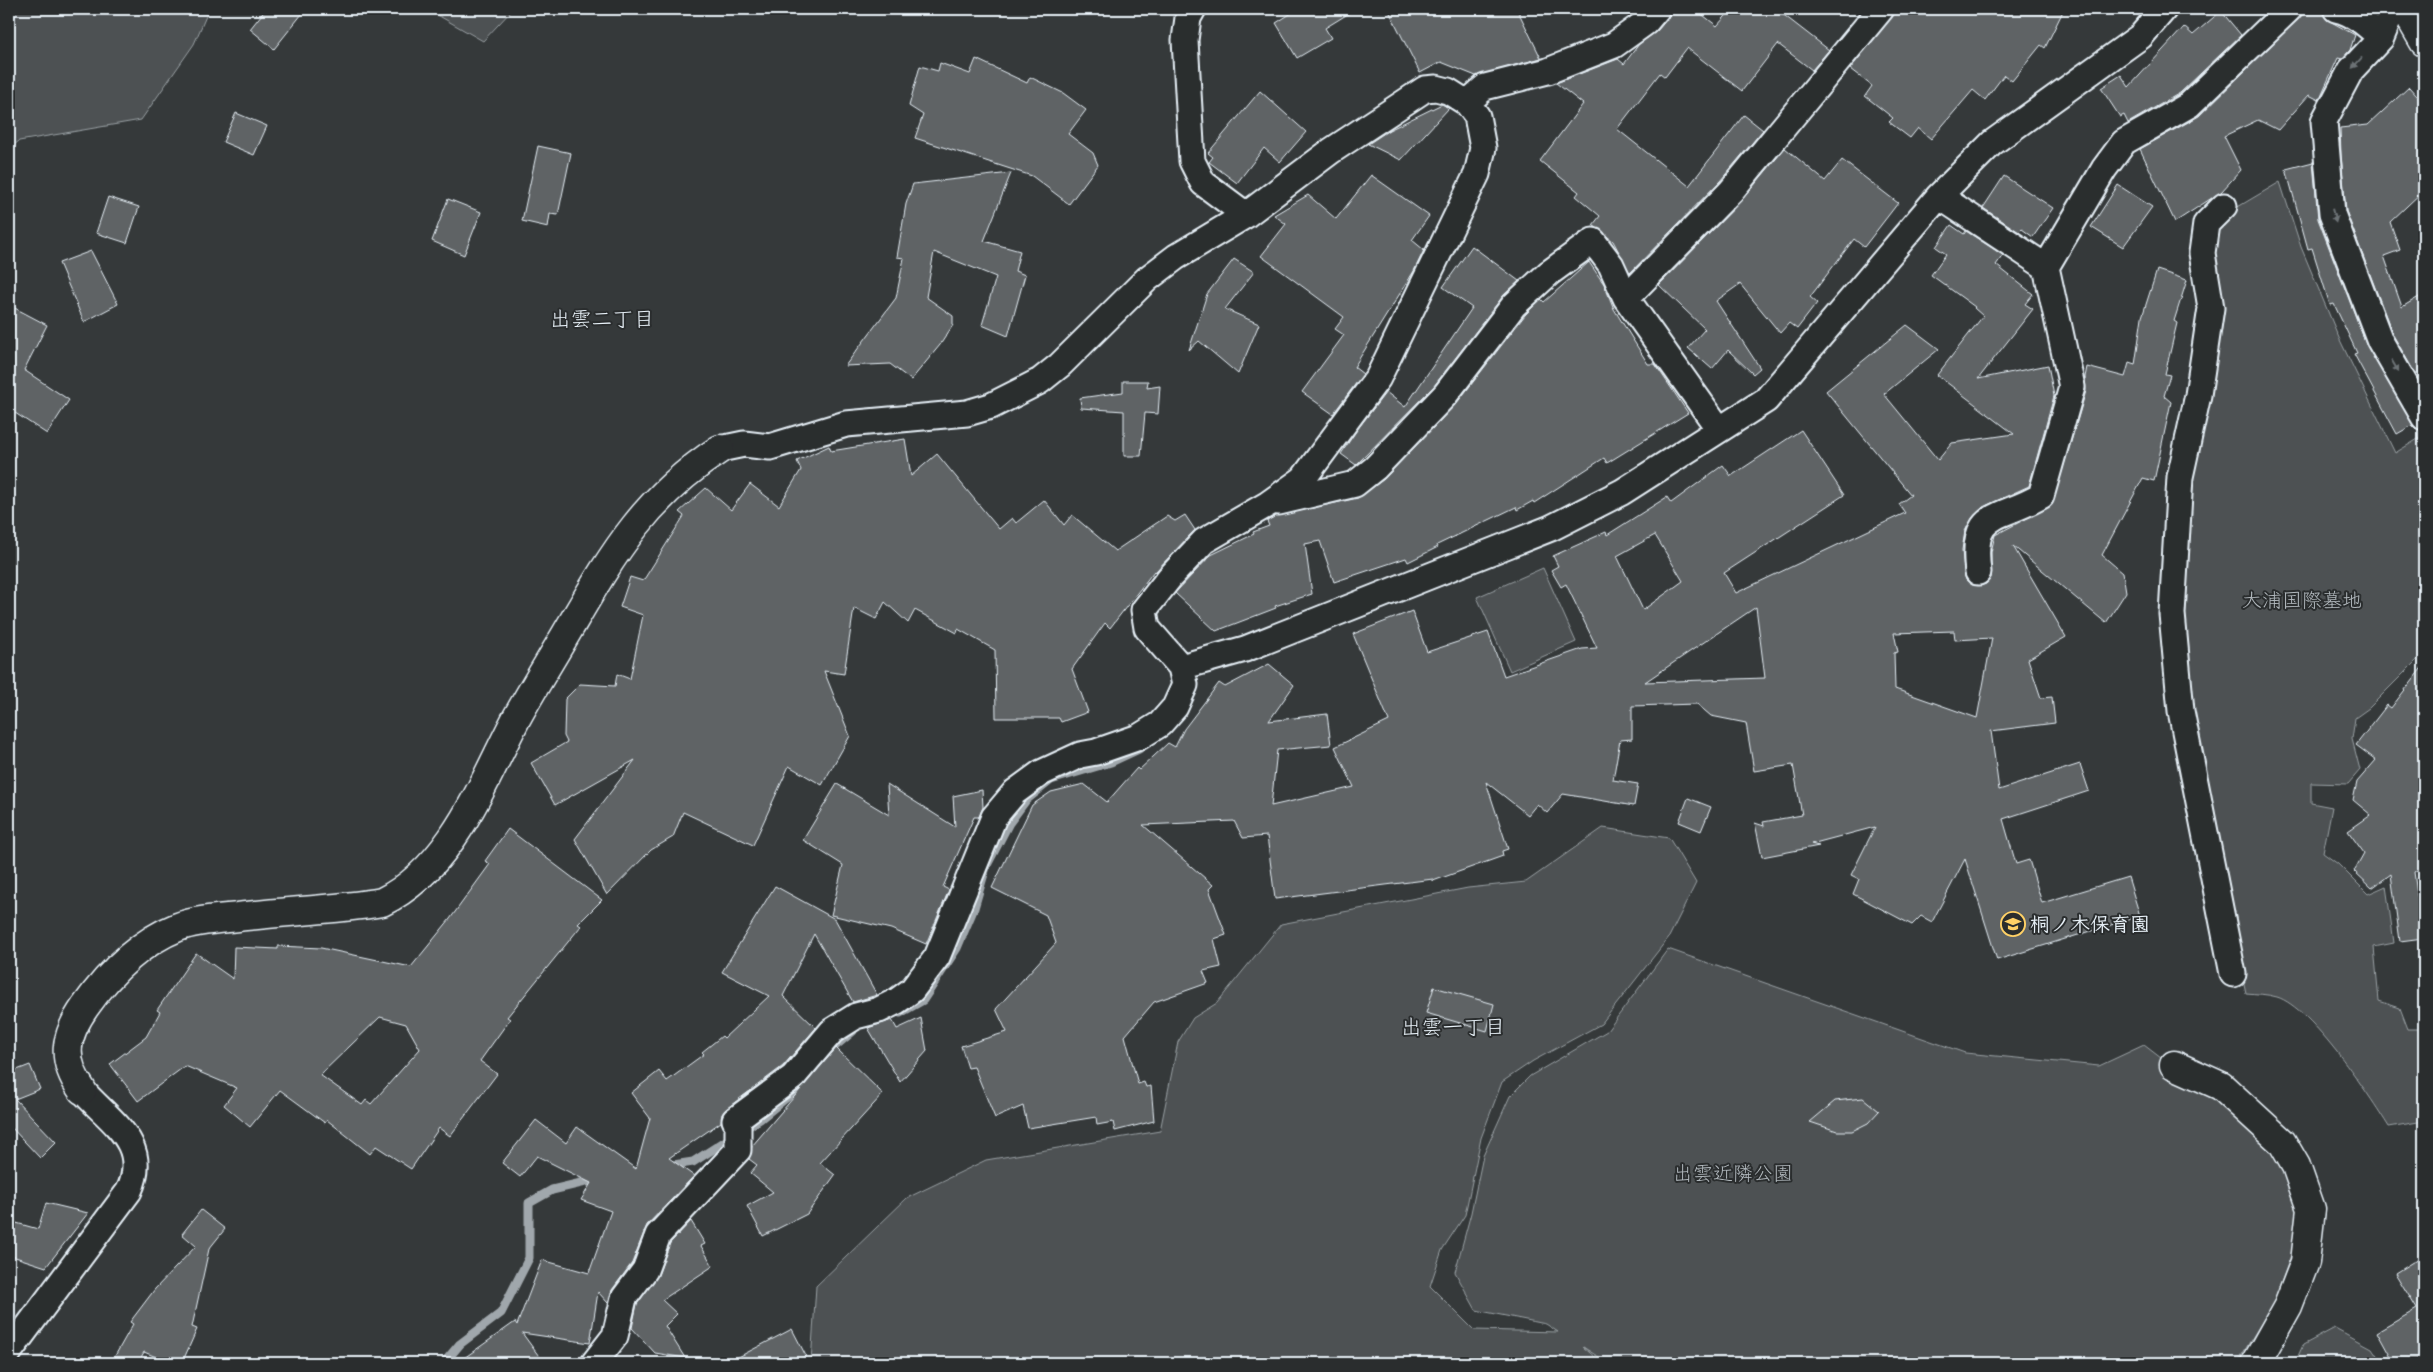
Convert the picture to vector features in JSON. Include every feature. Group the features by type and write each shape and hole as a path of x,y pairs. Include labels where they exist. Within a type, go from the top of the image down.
{"street":[{"path":"1193,9 1188,18 1185,40 1192,161 1202,183 1246,215"},
{"path":"1467,103 1485,86 1548,70 1614,45 1646,22 1657,9"},
{"path":"1626,298 1731,190 1881,9"},
{"path":"1181,667 1245,649 1551,528 1622,492 1766,400 1939,196 1992,143 2141,36 2164,9"},
{"path":"1978,572 1976,553 1980,530 1992,516 2021,508 2041,496 2072,387 2046,267 2104,169 2124,142 2189,105 2289,9"},
{"path":"2336,9 2345,11 2366,24 2381,38"},
{"path":"2393,9 2381,38 2351,70 2324,122 2332,214 2380,341 2424,418"},
{"path":"2405,9 2424,42"},
{"path":"9,1352 129,1191 137,1173 137,1162 122,1130 82,1090 67,1061 68,1041 75,1022 96,991 126,958 180,926 221,919 382,902 397,894 427,869 451,841 518,715 612,555 634,525 658,498 696,465 720,449 744,444 770,447 846,424 967,413 991,406 1040,381 1060,365 1148,279 1176,257 1246,215 1331,151 1425,89 1436,88 1448,91 1467,103 1477,116 1483,148 1477,174 1378,378 1303,479 1268,504 1204,541 1170,577 1144,610 1147,628 1181,667 1185,685 1175,707 1160,724 1139,737 1096,752 1080,755 1041,773 1015,792 994,817 937,957 912,990 879,1010 856,1016 832,1031 794,1077 735,1120 738,1125 738,1150 658,1235 644,1270 624,1298 615,1336 594,1363"},
{"path":"1939,196 2046,267"},
{"path":"2224,206 2206,224 2202,253 2210,308 2198,395 2180,477 2172,614 2181,711 2233,974"},
{"path":"1268,504 1355,484 1375,468 1445,396 1514,305 1549,273 1593,241 1611,265 1626,298 1719,430"},
{"path":"2174,1065 2221,1086 2282,1142 2296,1166 2311,1209 2305,1262 2288,1306 2256,1363"}],"green space":[{"path":"9,9 209,9 194,44 141,120 19,141 9,149"},
{"path":"427,9 513,9 483,41"},
{"name":"大浦国際墓地","path":"2280,182 2301,247 2339,338 2395,453 2423,436 2424,438 2424,653 2369,708 2355,718 2352,739 2360,770 2348,784 2311,783 2311,803 2332,807 2323,853 2338,864 2368,894 2386,886 2394,943 2374,947 2379,1001 2400,1008 2408,1029 2423,1029 2424,1033 2424,1121 2389,1127 2339,1054 2306,1017 2291,1004 2277,997 2246,993 2206,808 2178,621 2209,246 2219,223 2236,208"},
{"path":"1543,568 1576,642 1510,671 1477,597"},
{"name":"出雲近隣公園","path":"1603,828 1669,838 1696,883 1669,937 1601,1024 1533,1061 1502,1082 1481,1138 1465,1215 1442,1250 1430,1286 1474,1330 1558,1332 1546,1324 1476,1310 1455,1272 1471,1213 1483,1156 1510,1096 1530,1076 1607,1031 1668,949 1965,1053 2099,1066 2144,1045 2260,1134 2287,1172 2298,1213 2291,1255 2274,1302 2237,1363 1608,1363 1583,1347 1602,1363 811,1363 816,1286 907,1198 986,1160 1160,1131 1178,1042 1193,1018 1217,1003 1281,924 1468,888 1526,882"},
{"path":"2335,1328 2372,1348 2382,1363 2295,1363 2303,1345"}],"building":[{"path":"266,9 306,9 274,49 250,29"},
{"path":"1298,9 1356,9 1325,28 1331,38 1297,58 1276,23"},
{"path":"1388,9 1517,9 1541,58 1476,76 1441,62 1420,73"},
{"path":"1671,9 1695,9 1717,26 1732,9 1776,9 1829,50 1812,70 1778,44 1742,91 1687,48 1665,77 1660,73 1617,129 1689,186 1744,115 1763,130 1720,181 1630,273 1613,241 1593,225 1600,216 1576,196 1579,192 1540,161 1583,104 1556,83 1618,59 1624,64 1639,44 1657,31 1668,18"},
{"path":"1897,9 2064,9 2045,48 2041,45 2012,81 2004,75 1985,100 1973,90 1931,139 1918,128 1910,138 1889,122 1893,118 1865,96 1872,86 1850,69"},
{"path":"2313,9 2322,9 2326,19 2355,35 2350,50 2342,59 2338,58 2319,100 2309,95 2278,130 2258,120 2224,136 2241,170 2221,192 2175,222 2140,149 2199,116 2301,16"},
{"path":"2221,11 2241,35 2180,93 2128,123 2124,115 2120,117 2101,88 2121,75 2129,87 2184,27 2193,35"},
{"path":"976,59 1027,83 1030,77 1063,93 1086,110 1068,134 1093,153 1098,165 1069,204 1032,176 915,138 923,115 909,106 920,66 938,71 940,63 970,74"},
{"path":"2409,87 2424,104 2424,190 2390,222 2400,250 2384,256 2402,307 2424,294 2424,389 2393,335 2346,211 2341,154 2340,128 2368,125"},
{"path":"1260,91 1306,132 1280,162 1264,148 1237,183 1209,162 1213,157 1208,153"},
{"path":"1442,104 1449,108 1401,160 1368,144 1389,130"},
{"path":"236,113 267,126 254,155 223,142"},
{"path":"538,146 571,153 558,215 550,214 548,227 522,221"},
{"path":"1785,148 1825,181 1842,160 1898,203 1864,247 1854,239 1810,297 1817,303 1797,329 1789,323 1780,333 1740,284 1716,301 1760,368 1753,374 1728,350 1712,369 1688,348 1705,329 1659,285 1741,201"},
{"path":"2313,162 2318,219 2367,346 2413,425 2397,434 2354,354 2357,353 2334,304 2330,305 2312,248 2308,249 2286,169"},
{"path":"1011,173 984,241 1020,251 1015,271 1025,275 1008,336 982,325 996,277 934,252 926,297 953,316 953,325 940,345 911,380 890,364 845,366 896,298 904,258 897,257 906,204 913,184"},
{"path":"1371,175 1429,216 1412,240 1424,250 1414,271 1354,367 1363,374 1333,414 1302,392 1344,335 1335,329 1344,317 1261,256 1286,224 1274,215 1308,195 1336,219"},
{"path":"2004,176 2053,208 2033,237 2022,229 2019,232 1983,208"},
{"path":"2118,185 2152,207 2123,247 2091,227"},
{"path":"108,197 139,207 127,243 96,233"},
{"path":"448,199 481,212 464,255 432,241"},
{"path":"1951,225 1964,234 1966,231 2003,255 1996,265 2033,294 2025,304 2033,309 1978,379 2048,365 2054,396 2029,486 1983,507 1973,517 1965,531 1962,550 1964,573 1966,580 1972,585 1986,584 1991,578 1991,552 1995,535 2052,505 2086,391 2085,377 2087,367 2125,377 2129,363 2135,365 2142,317 2157,270 2187,280 2174,321 2177,323 2165,374 2170,375 2164,396 2171,402 2154,481 2143,478 2102,555 2123,573 2126,592 2106,623 2013,546 2066,637 2028,659 2041,698 2052,697 2055,723 1991,731 1999,790 2080,764 2089,791 2003,819 2016,864 2029,860 2042,903 2128,877 2140,916 1997,960 1965,859 1932,922 1921,916 1912,925 1853,894 1859,879 1851,875 1875,827 1811,844 1819,846 1762,857 1755,823 1764,826 1763,822 1802,815 1793,765 1754,771 1746,723 1711,716 1697,704 1632,706 1632,739 1620,740 1613,780 1638,784 1634,806 1563,794 1547,813 1537,804 1528,815 1486,782 1508,849 1502,851 1503,856 1433,881 1433,879 1275,899 1267,836 1243,838 1234,821 1143,825 1213,885 1209,889 1226,935 1214,939 1221,967 1203,971 1208,983 1154,1002 1125,1036 1138,1084 1144,1082 1146,1087 1151,1086 1154,1121 1115,1131 1113,1122 1097,1125 1096,1117 1028,1128 1023,1106 995,1118 974,1067 968,1068 961,1046 1007,1032 996,1009 1056,943 1046,915 992,888 1032,805 1051,792 1084,784 1107,802 1137,768 1139,770 1168,743 1175,747 1184,729 1219,683 1225,687 1269,664 1294,685 1269,721 1327,714 1331,745 1277,750 1271,806 1354,787 1335,747 1389,721 1353,634 1412,611 1427,652 1488,632 1504,676 1582,649 1597,648 1566,584 1561,587 1551,570 1558,566 1553,556 1606,532 1607,535 1667,497 1671,503 1723,465 1731,476 1801,430 1844,495 1724,573 1736,593 1905,513 1899,504 1911,495 1826,391 1907,325 1939,349 1884,394 1938,460 1952,443 2014,434 1937,375 1983,316 1975,307 1931,275 1946,254 1936,247","holes":["1655,535 1683,581 1643,610 1617,556","1756,607 1765,678 1645,682","1954,631 1955,640 1992,638 1977,718 1895,689 1894,653 1898,652 1894,633"]},
{"path":"1472,246 1519,281 1503,296 1434,386 1356,465 1341,454 1356,431 1386,392 1405,407 1472,308 1443,287"},
{"path":"91,251 118,304 84,322 59,263"},
{"path":"1234,259 1254,272 1225,309 1259,324 1238,374 1199,341 1189,350 1207,294"},
{"path":"1589,262 1604,284 1614,309 1648,364 1655,364 1688,413 1607,463 1604,458 1534,503 1533,501 1517,510 1516,507 1437,545 1438,547 1408,562 1406,558 1334,582 1320,541 1305,544 1312,594 1275,606 1276,608 1216,631 1175,593 1211,555 1254,534 1253,532 1269,526 1267,521 1276,516 1358,498 1384,479 1456,404 1525,315 1541,299 1544,302"},
{"path":"9,305 47,325 24,370 69,400 47,434 9,409"},
{"path":"1123,381 1148,381 1147,388 1160,386 1158,414 1145,413 1141,456 1124,456 1124,411 1081,408 1080,398 1123,392"},
{"path":"905,439 911,476 937,454 999,529 1012,518 1016,523 1044,500 1064,525 1072,515 1115,551 1167,516 1175,521 1185,515 1195,530 1154,571 1110,628 1105,623 1072,669 1088,712 1061,722 1059,718 996,718 995,650 958,629 957,633 915,610 908,623 885,602 876,619 854,608 844,674 824,671 850,736 822,785 789,766 753,845 683,812 673,837 651,850 607,895 575,839 635,760 555,805 531,763 567,742 564,736 565,699 580,684 615,686 617,674 630,679 643,615 620,607 630,577 643,581 684,516 679,512 706,488 731,510 750,484 779,506 801,470 797,461 829,446 831,451"},
{"path":"2424,665 2424,866 2414,872 2423,938 2400,941 2391,874 2372,888 2354,871 2364,853 2348,831 2371,815 2353,800 2357,782 2376,760 2356,745 2387,705 2391,708"},
{"path":"837,784 889,815 887,784 955,827 953,796 982,790 983,807 979,817 974,817 943,887 949,890 926,944 891,929 831,915 843,865 803,840"},
{"path":"1688,798 1711,807 1701,831 1679,822"},
{"path":"508,829 602,900 578,924 581,926 507,1017 510,1019 480,1061 497,1074 450,1136 439,1128 411,1169 376,1146 370,1154 327,1120 325,1123 280,1090 250,1127 224,1105 237,1088 185,1066 138,1101 110,1064 146,1037 160,1012 157,1010 196,953 233,979 234,947 278,949 278,946 321,948 411,967 450,919 490,864 485,861","holes":["380,1017 406,1024 420,1049 371,1104 366,1100 362,1105 320,1075"]},
{"path":"775,886 835,919 877,995 853,1002 814,934 783,996 816,1028 783,1066 726,1109 722,1114 721,1122 669,1158 694,1176 647,1225 632,1263 612,1290 608,1303 598,1292 590,1343 522,1333 544,1363 457,1363 515,1322 517,1325 542,1260 589,1273 611,1211 581,1200 591,1183 537,1156 520,1177 502,1163 536,1120 566,1143 577,1127 636,1169 650,1118 631,1093 659,1071 667,1081 704,1054 702,1052 722,1036 724,1038 769,996 722,972"},
{"path":"1434,987 1494,1004 1487,1031 1426,1013"},
{"path":"921,1018 927,1051 900,1082 868,1028 892,1020 897,1029"},
{"path":"836,1048 883,1094 820,1163 835,1175 807,1214 763,1236 747,1206 773,1192 750,1173 757,1165 749,1159 752,1146"},
{"path":"30,1065 40,1089 15,1099 56,1142 40,1158 9,1125 9,1073"},
{"path":"1863,1098 1879,1111 1868,1123 1852,1131 1837,1131 1810,1122 1835,1101"},
{"path":"46,1203 88,1213 46,1267 9,1255 9,1221 38,1229"},
{"path":"201,1210 225,1229 209,1249 192,1327 197,1329 182,1363 171,1363 144,1352 138,1363 111,1363 133,1324 130,1322 155,1289 196,1246 182,1234"},
{"path":"691,1221 705,1244 701,1246 713,1266 662,1300 677,1314 665,1326 685,1358 655,1353 632,1328 637,1304 658,1275 670,1243"},
{"path":"2424,1255 2424,1363 2394,1363 2377,1332 2417,1309 2395,1273"},
{"path":"792,1329 806,1356 791,1363 727,1363"}],"waterway":[{"path":"900,1013 923,1000 957,948 974,908 986,867 1009,823 1026,800 1051,780 1111,762 1139,749"},
{"path":"667,1166 693,1162 760,1119 813,1076 834,1047 853,1031"},
{"path":"444,1363 460,1344 501,1313 529,1258 529,1203 552,1190 598,1179"}],"place":[{"name":"桐ノ木保育園","path":"2013,924"}],"district":[{"name":"出雲二丁目","path":"602,319"},
{"name":"出雲一丁目","path":"1453,1027"}]}
